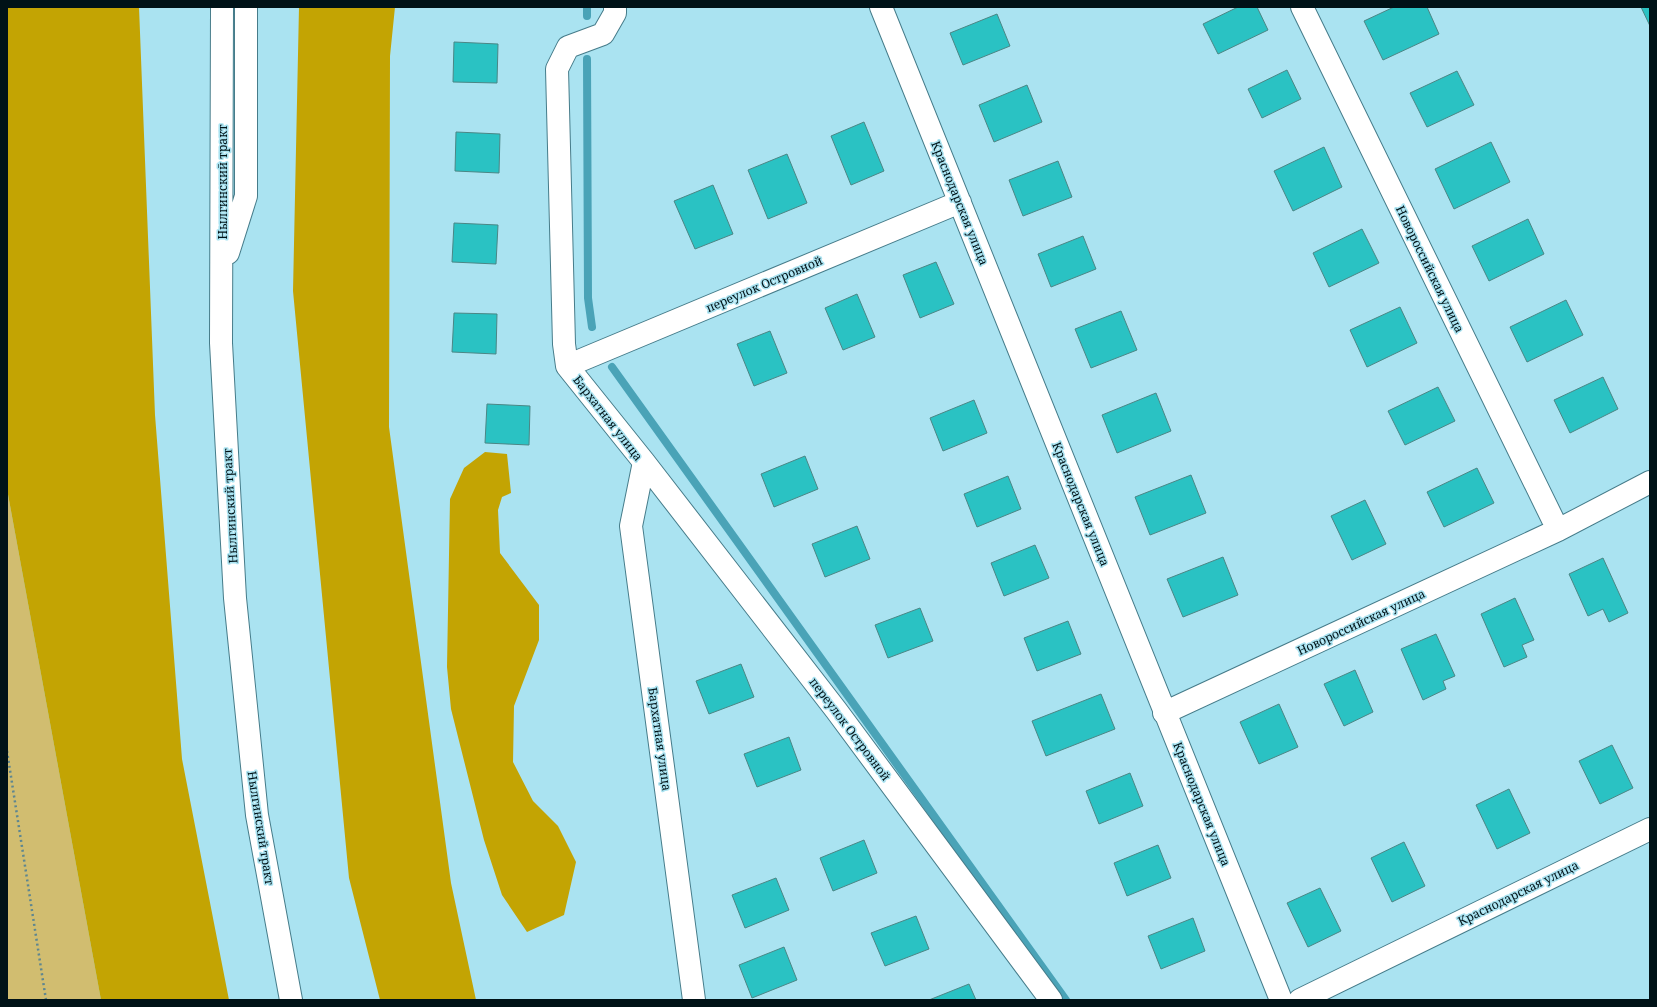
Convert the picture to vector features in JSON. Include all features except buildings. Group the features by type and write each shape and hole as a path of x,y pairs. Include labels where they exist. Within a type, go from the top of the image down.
{"street":[{"name":"Нылгинский тракт","path":"222,7 222,343 236,606 257,815 291,1000"},
{"path":"222,276 246,196 246,7"},
{"name":"Бархатная улица","path":"615,7 615,13 603,34 568,47 557,69 564,344 567,366 644,462 631,526 694,1000"},
{"name":"Краснодарская улица","path":"881,7 1164,713 1281,1000"},
{"name":"Новороссийская улица","path":"1302,7 1558,530"},
{"name":"переулок Островной","path":"567,366 960,202"},
{"name":"переулок Островной","path":"644,462 836,710 1051,1000"},
{"name":"Новороссийская улица","path":"1164,713 1558,530 1650,482"},
{"name":"Краснодарская улица","path":"1300,1000 1650,829"}],"path":[{"path":"7,751 46,1000"}],"shaded area":[{"path":"7,7 139,7 155,415 182,759 229,1000 101,1000 7,489"},
{"path":"299,7 395,7 390,56 389,427 451,883 476,1000 380,1000 349,878 293,291"},
{"path":"485,452 507,454 511,493 502,497 498,510 500,553 539,605 539,640 514,706 513,762 533,801 558,826 576,862 564,915 527,932 502,895 484,840 451,709 447,667 450,499 464,468"},
{"path":"7,489 101,1000 7,1000"}],"waterway":[{"path":"587,7 587,16"},
{"path":"587,59 588,298 592,327"},
{"path":"612,367 1066,1000"}]}
